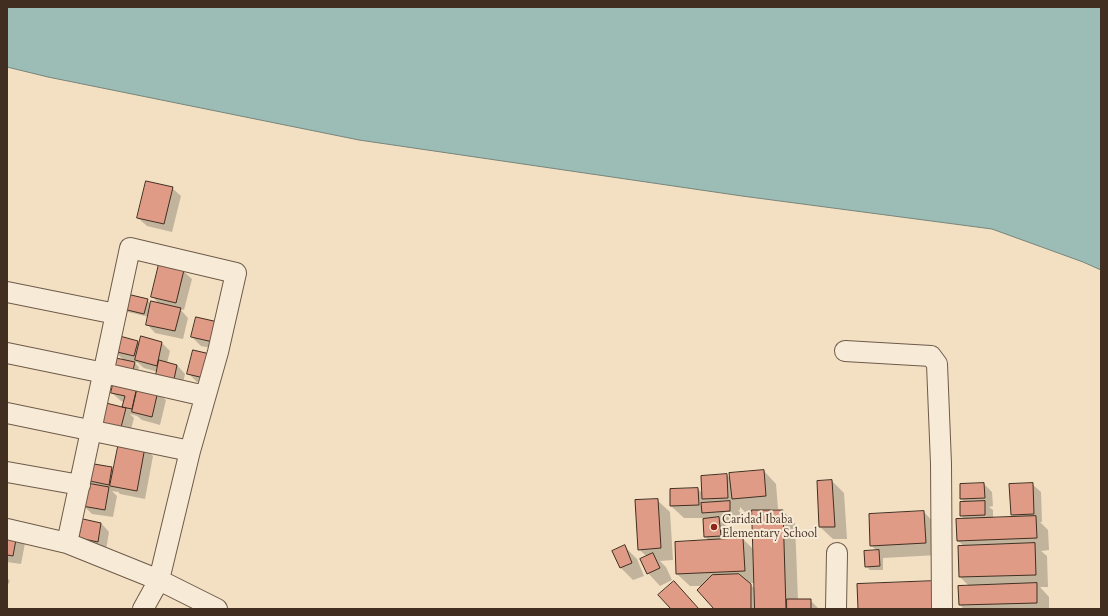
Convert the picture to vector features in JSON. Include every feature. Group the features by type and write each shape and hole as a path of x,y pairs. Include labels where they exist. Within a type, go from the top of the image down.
{"street":[{"path":"67,542 130,248 236,273 218,352 190,451 159,580 143,609"},
{"path":"7,292 116,314"},
{"path":"845,351 932,356 937,364 941,464 942,609"},
{"path":"7,353 205,396"},
{"path":"7,413 190,451"},
{"path":"7,472 80,485"},
{"path":"7,529 67,542 159,580 217,609"},
{"path":"836,609 837,553"}],"water":[{"path":"7,7 1101,7 1101,270 992,229 742,196 359,140 48,77 7,67"}],"building":[{"path":"146,181 173,187 164,224 137,218"},
{"path":"159,264 184,270 176,303 151,297"},
{"path":"127,294 148,299 144,314 123,309"},
{"path":"151,301 181,308 175,331 146,325"},
{"path":"196,317 218,322 213,342 191,337"},
{"path":"116,335 138,341 134,356 113,351"},
{"path":"141,336 162,342 157,366 135,360"},
{"path":"193,350 210,354 204,378 187,374"},
{"path":"111,357 135,362 132,374 108,368"},
{"path":"159,360 177,365 173,384 155,380"},
{"path":"115,376 138,382 132,409 122,407 125,396 111,393"},
{"path":"138,386 158,391 152,417 132,412"},
{"path":"106,403 126,408 119,435 99,431"},
{"path":"119,442 145,447 137,491 110,486"},
{"path":"88,463 112,467 109,485 85,480"},
{"path":"764,470 766,496 732,499 729,473"},
{"path":"727,474 728,498 702,499 701,476"},
{"path":"832,480 835,527 819,527 817,481"},
{"path":"87,483 109,487 105,510 82,506"},
{"path":"984,483 985,498 960,499 960,484"},
{"path":"1033,483 1034,514 1011,515 1009,484"},
{"path":"698,488 699,505 670,506 670,489"},
{"path":"658,499 661,548 638,550 635,500"},
{"path":"730,501 730,511 702,513 701,503"},
{"path":"985,501 985,515 960,516 960,502"},
{"path":"752,510 783,510 786,609 755,609"},
{"path":"924,511 926,543 870,546 869,514"},
{"path":"1036,516 1037,538 957,541 956,519"},
{"path":"719,517 721,536 704,537 703,519"},
{"path":"83,519 101,523 98,542 79,538"},
{"path":"7,533 17,534 13,556 7,555"},
{"path":"743,538 745,571 676,574 675,542"},
{"path":"1035,543 1036,575 959,577 958,546"},
{"path":"625,545 632,563 620,568 612,551"},
{"path":"879,550 880,566 865,567 864,551"},
{"path":"653,553 660,568 647,574 640,559"},
{"path":"739,574 751,584 751,609 714,609 697,590 712,575"},
{"path":"674,581 699,609 671,609 658,595"},
{"path":"935,581 936,609 858,609 857,584"},
{"path":"1037,583 1037,603 959,605 958,586"},
{"path":"787,599 811,599 811,609 787,609"}],"place":[{"name":"Caridad Ibaba Elementary School","path":"714,527"}]}
